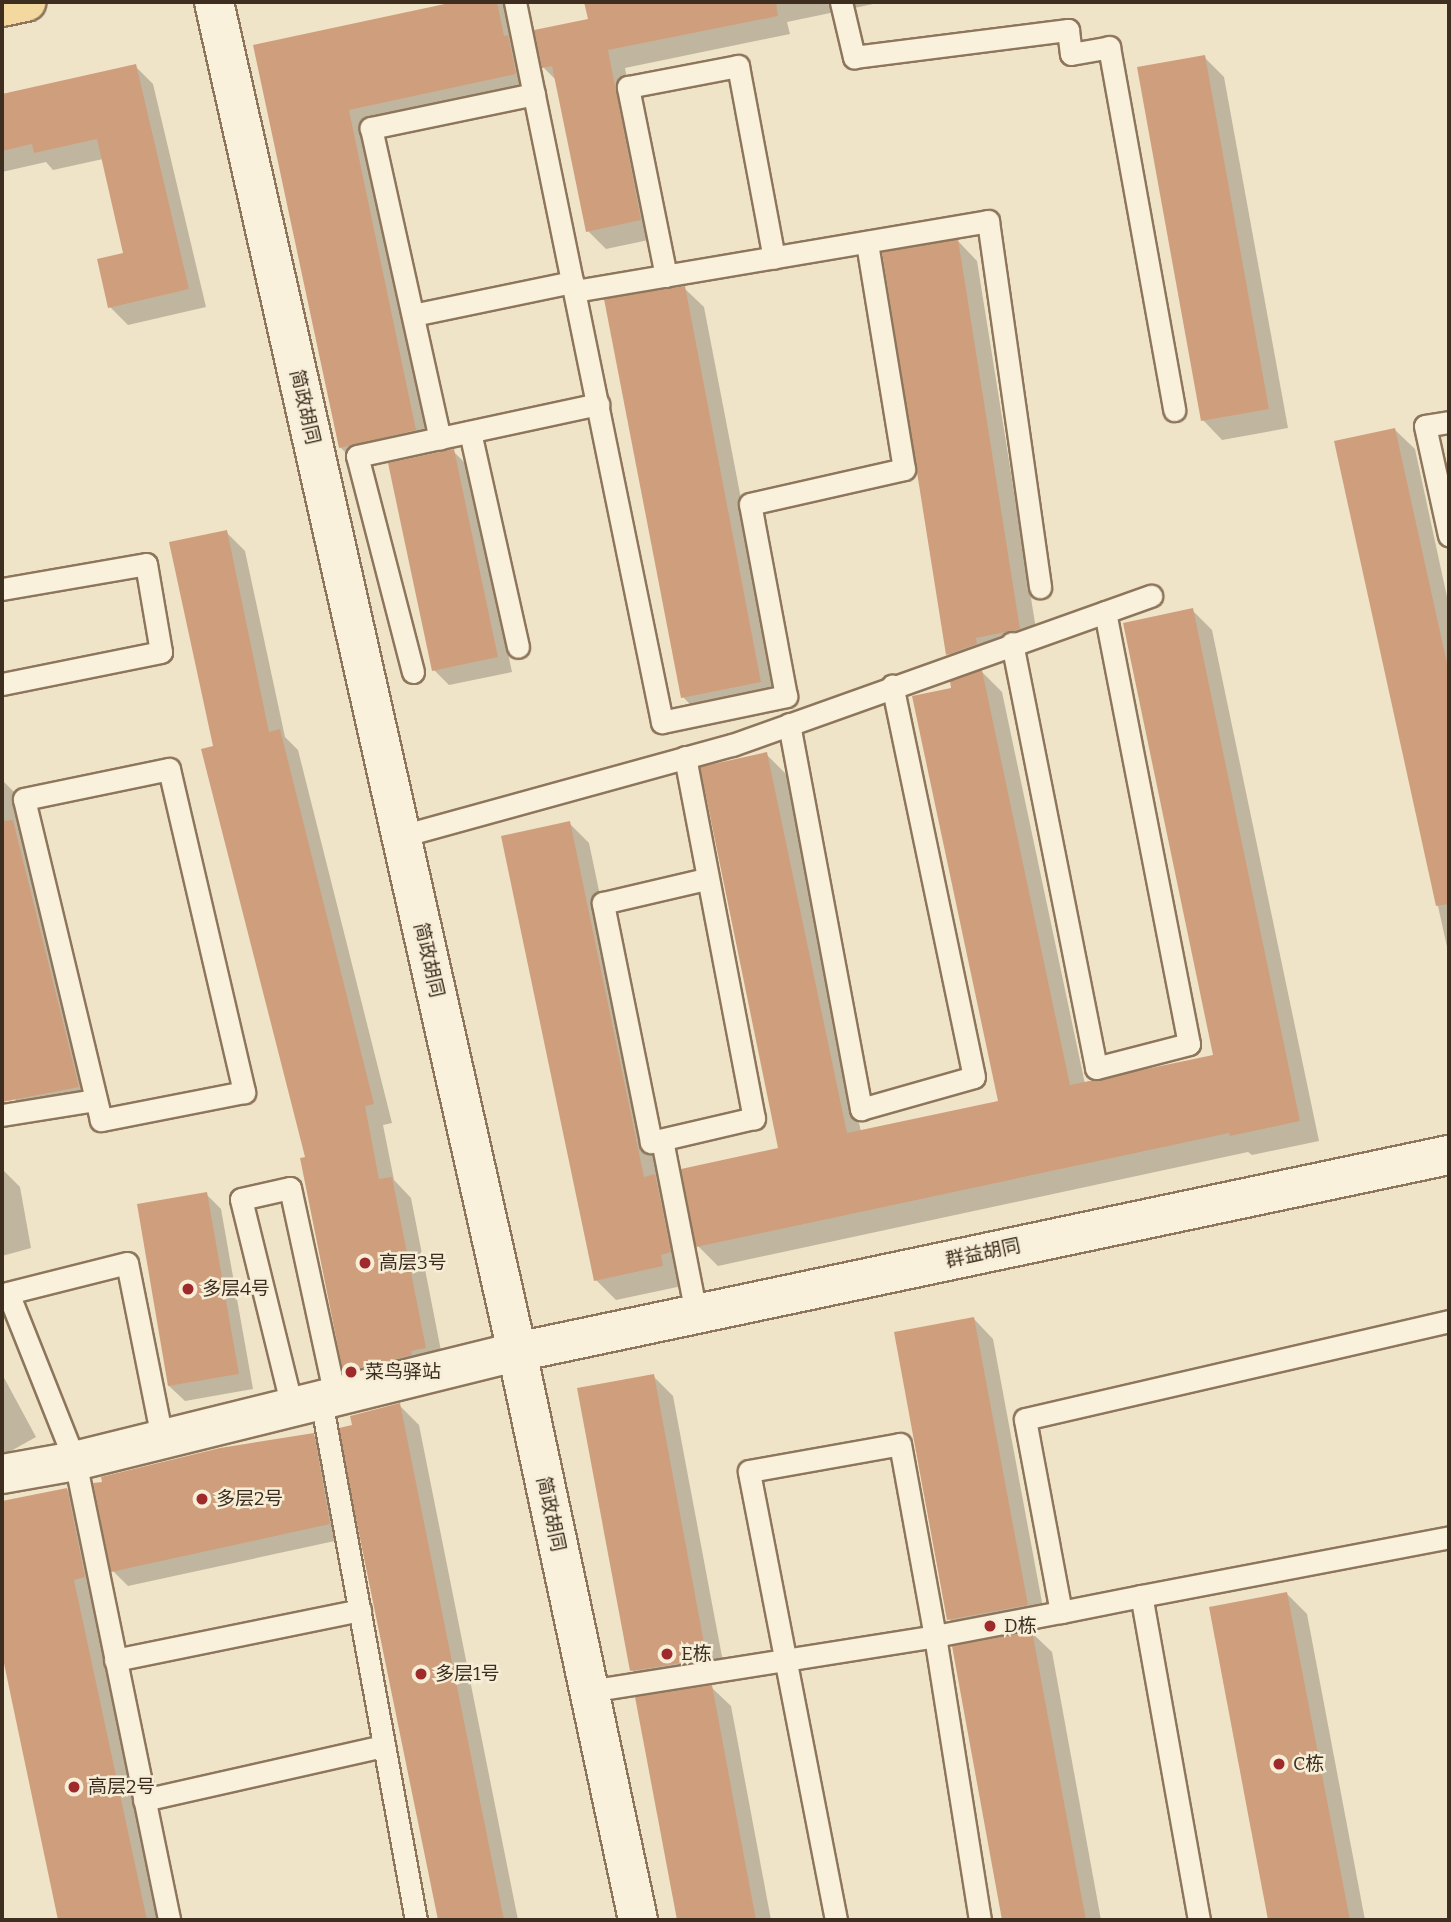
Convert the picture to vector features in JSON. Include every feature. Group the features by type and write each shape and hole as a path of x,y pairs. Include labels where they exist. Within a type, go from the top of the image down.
{"main road":[{"path":"2,7 26,2"}],"street":[{"name":"简政胡同","path":"214,2 517,1352 638,1920"},
{"name":"群益胡同","path":"2,1474 75,1461 517,1352 1449,1155"}],"lane":[{"path":"515,2 662,722 786,696 750,504 904,469 867,242"},
{"path":"841,2 854,57 1068,30 1072,54 1109,47 1174,410"},
{"path":"666,275 628,87 738,66 774,258"},
{"path":"440,439 371,128 534,93"},
{"path":"413,315 574,286 666,275 988,221 1040,587"},
{"path":"413,672 357,456 598,404"},
{"path":"1449,422 1425,426 1449,535"},
{"path":"470,432 518,647"},
{"path":"2,589 146,564 161,653 2,684"},
{"path":"401,836 685,757 789,724 1151,596"},
{"path":"1012,643 1096,1068 1189,1044 1105,612"},
{"path":"789,724 861,1109 974,1077 892,686"},
{"path":"685,757 706,879 754,1118 651,1142 603,904 706,879"},
{"path":"169,769 244,1092 101,1120 96,1100 24,799 169,769"},
{"path":"2,1115 96,1100"},
{"path":"662,1140 696,1314"},
{"path":"316,1401 241,1199 290,1188 316,1401 360,1610 416,1920"},
{"path":"162,1438 127,1263 8,1293 75,1461 169,1920"},
{"path":"1062,1612 1025,1419 1449,1321"},
{"path":"836,1920 749,1471 900,1444 935,1636 980,1920"},
{"path":"589,1691 935,1636 1449,1537"},
{"path":"1141,1596 1199,1920"},
{"path":"115,1660 360,1610"},
{"path":"144,1800 384,1746"}],"building":[{"path":"454,2 497,2 504,36 508,35 516,74 349,110 416,430 339,448 253,45"},
{"path":"584,2 776,2 778,16 608,50 641,220 586,232 552,66 542,68 534,30 588,19"},
{"path":"1205,55 1269,409 1201,421 1137,67"},
{"path":"136,64 189,289 108,308 97,259 123,253 97,139 34,153 32,144 2,151 2,94"},
{"path":"958,239 1020,629 976,638 977,644 946,655 882,252"},
{"path":"685,286 761,682 681,698 604,299"},
{"path":"1395,428 1449,672 1449,904 1436,906 1334,441"},
{"path":"454,449 498,657 432,671 388,463"},
{"path":"227,530 269,732 280,729 374,1104 365,1106 379,1179 392,1177 426,1348 411,1351 412,1355 343,1372 300,1158 305,1157 201,749 213,746 169,542"},
{"path":"1193,608 1300,1121 1230,1136 1229,1133 696,1247 681,1169 778,1148 700,767 767,752 847,1133 998,1101 912,696 951,688 950,681 982,670 1070,1085 1213,1055 1123,623"},
{"path":"13,820 79,1087 2,1102 2,821"},
{"path":"570,821 644,1177 655,1174 671,1252 661,1255 663,1266 594,1281 501,836"},
{"name":"多层4号","path":"207,1192 239,1374 168,1386 137,1204"},
{"path":"974,1317 1028,1605 947,1620 894,1332"},
{"path":"654,1374 707,1659 630,1671 577,1388"},
{"name":"多层1号","path":"400,1403 504,1920 438,1920 356,1519 339,1428 352,1425 350,1416"},
{"name":"多层2号","path":"314,1433 330,1524 111,1572 93,1483 102,1482 101,1477 220,1448"},
{"name":"高层2号","path":"67,1488 85,1577 74,1580 147,1920 58,1920 2,1654 2,1501"},
{"name":"C栋","path":"1287,1592 1350,1920 1268,1920 1209,1607"},
{"path":"1032,1631 1086,1920 1002,1920 952,1646"},
{"path":"712,1685 756,1920 677,1920 635,1697"}],"place":[{"name":"高层3号","path":"365,1263"},
{"name":"多层4号","path":"188,1289"},
{"name":"菜鸟驿站","path":"351,1372"},
{"name":"多层2号","path":"202,1499"},
{"name":"D栋","path":"990,1626"},
{"name":"E栋","path":"667,1654"},
{"name":"多层1号","path":"421,1674"},
{"name":"C栋","path":"1279,1764"},
{"name":"高层2号","path":"74,1787"}]}
